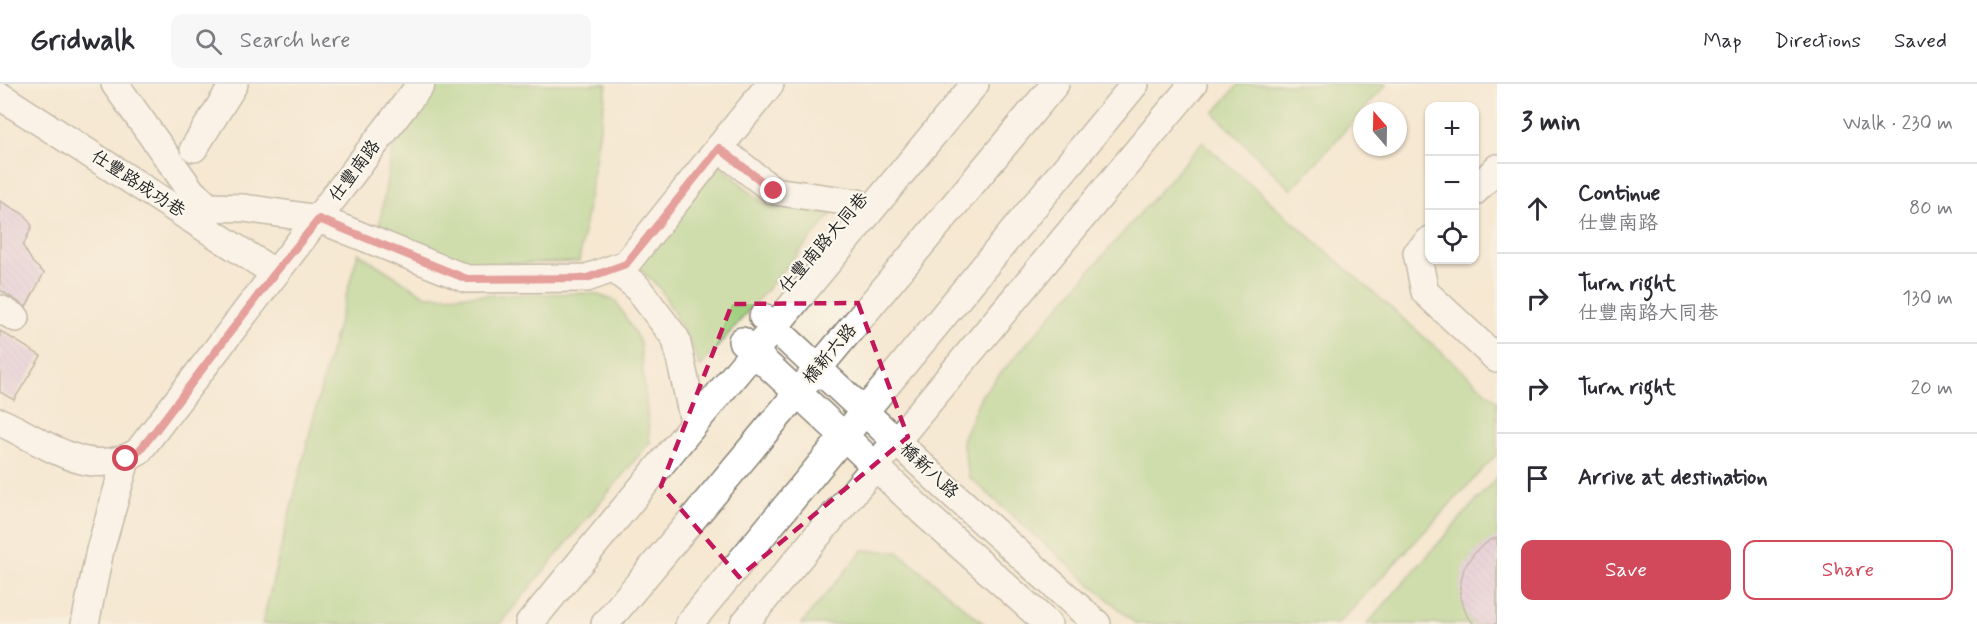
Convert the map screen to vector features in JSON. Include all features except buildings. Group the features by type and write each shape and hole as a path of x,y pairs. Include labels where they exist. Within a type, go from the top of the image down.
{"street":[{"path":"115,84 192,192 209,207 244,208 319,219 467,279 587,278 626,264 770,84"},
{"path":"194,148 234,84"},
{"name":"仕豐南路大同巷","path":"768,322 858,203 959,84"},
{"path":"529,624 692,412 975,84"},
{"name":"橋新六路","path":"605,624 1054,84"},
{"path":"689,624 1135,84"},
{"path":"744,624 1193,84"},
{"name":"仕豐南路","path":"126,459 138,452 156,430 275,273 319,219 416,86"},
{"name":"仕豐路成功巷","path":"0,96 275,273"},
{"path":"719,148 774,191 858,203"},
{"path":"1479,187 1497,168"},
{"path":"1425,245 1417,253 1425,292 1497,359"},
{"path":"614,269 636,286 676,339 692,412"},
{"name":"橋新八路","path":"768,322 1097,624"},
{"name":"橋新八路","path":"747,347 923,512 1048,624"},
{"path":"0,422 75,458 92,463 109,464 126,459"},
{"path":"85,624 100,550 126,459"}],"highlighted area":[{"path":"858,303 908,437 739,577 661,486 732,304"}],"green space":[{"path":"432,84 607,84 579,262 461,265 378,232 396,128"},
{"path":"1239,84 1387,84 1371,102 1353,102 1353,122 1291,190 1214,113"},
{"path":"1202,142 1497,401 1497,454 1338,624 1136,624 969,477 962,440 981,396"},
{"path":"719,164 763,203 832,214 700,367 691,344 660,288 635,265"},
{"path":"358,253 426,296 593,293 616,301 640,342 650,442 500,624 262,624 327,364"},
{"path":"1497,477 1497,624 1367,624"},
{"path":"863,550 898,552 984,624 801,624"}],"route":[{"path":"126,459 138,452 156,430 275,273 319,219 467,279 587,278 626,264 719,148 774,191"}]}
